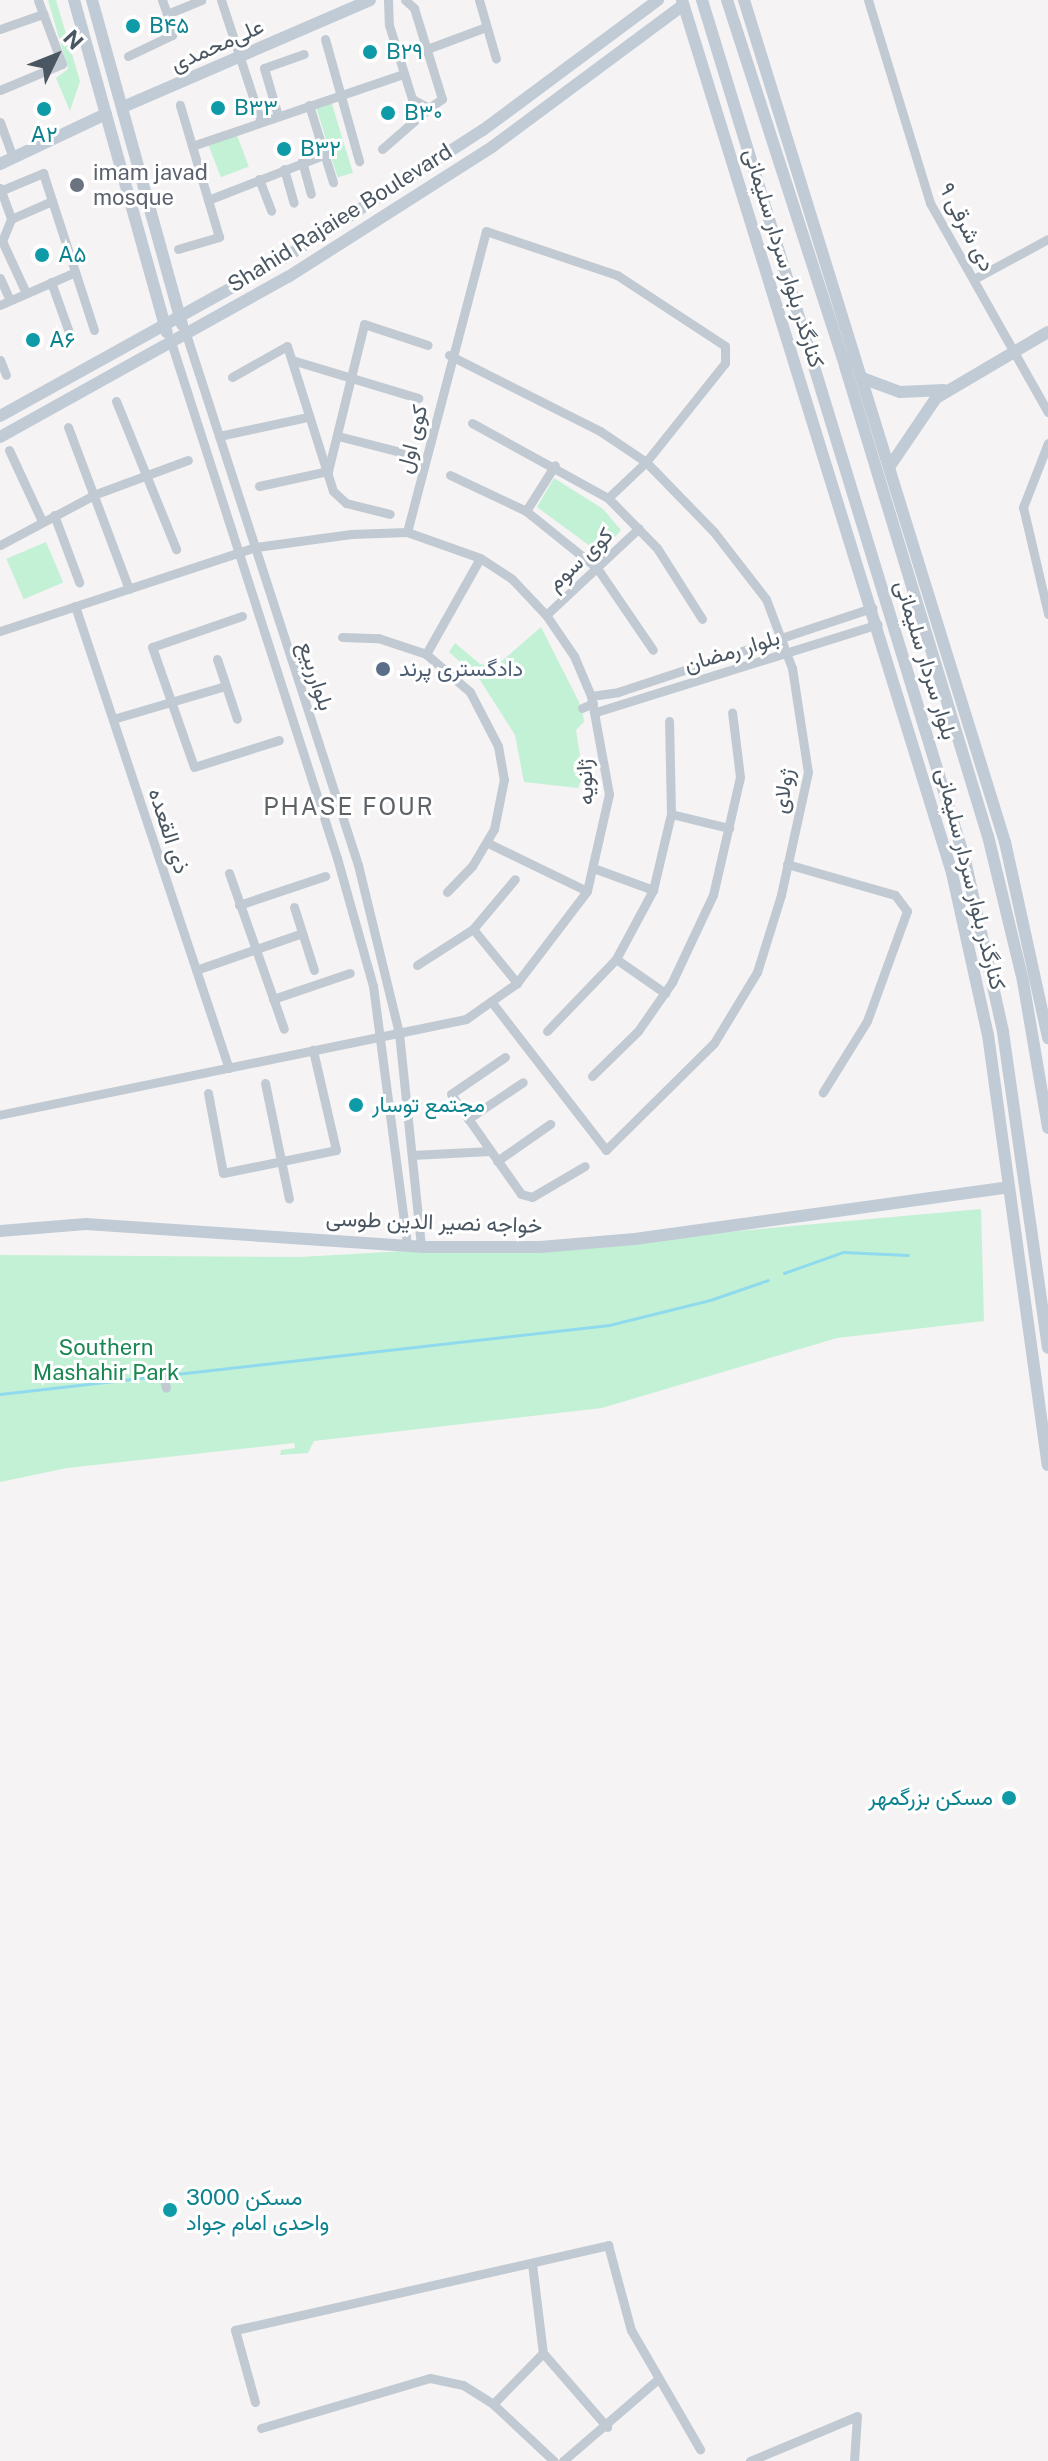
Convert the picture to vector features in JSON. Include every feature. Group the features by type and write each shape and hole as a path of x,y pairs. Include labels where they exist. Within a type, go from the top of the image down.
{"street":[{"path":"0,90 62,64 38,0"},
{"path":"74,0 171,342"},
{"path":"92,0 186,334"},
{"path":"128,56 172,35 162,0"},
{"path":"167,14 201,0"},
{"path":"221,0 261,122"},
{"name":"علی‌محمدی","path":"123,107 370,0"},
{"path":"388,0 389,25 412,99 429,108"},
{"path":"382,149 442,99 414,8 405,0"},
{"path":"479,0 496,59"},
{"name":"Shahid Rajaiee Boulevard","path":"0,416 278,262 471,139 658,0"},
{"name":"بلوار سردار سلیمانی","path":"702,0 954,819 996,994 1048,1348"},
{"name":"بلوار سردار سلیمانی","path":"727,0 988,836 1023,981 1048,1128"},
{"name":"کنارگذر بلوار سردار سلیمانی","path":"744,0 1005,842 1048,1038"},
{"name":"۹ دی شرقی","path":"868,0 930,203 1011,352 1048,412"},
{"name":"Shahid Rajaiee Boulevard","path":"0,437 288,277 479,155 682,3"},
{"name":"کنارگذر بلوار سردار سلیمانی","path":"682,3 933,802 971,953 988,1035 1048,1465"},
{"path":"0,29 43,14"},
{"path":"427,49 486,27"},
{"path":"325,39 359,161"},
{"path":"605,40 615,48 614,56"},
{"path":"278,116 264,68 304,54"},
{"path":"192,146 404,74"},
{"path":"178,249 219,237 180,105"},
{"path":"309,105 333,182"},
{"path":"0,164 106,114"},
{"path":"0,122 13,158"},
{"path":"750,153 763,160 773,151"},
{"path":"208,200 326,154"},
{"path":"302,161 311,194"},
{"path":"284,169 294,203"},
{"path":"26,293 1,242 7,216 0,190 43,173 94,330"},
{"path":"259,179 271,211"},
{"path":"764,196 768,183 784,186"},
{"path":"7,216 52,201"},
{"name":"کوی اول","path":"407,532 449,355 486,231 617,275 725,346 725,363 646,462"},
{"path":"974,279 1048,239"},
{"path":"0,278 5,303 75,272"},
{"path":"51,282 71,338"},
{"path":"156,294 165,296 172,289"},
{"path":"328,471 364,324 428,345"},
{"path":"890,466 924,412 948,390 1048,332"},
{"name":"بلوارربیع","path":"186,334 354,853 399,1033 421,1246"},
{"name":"بلوارربیع","path":"171,342 337,858 373,986 407,1245"},
{"path":"232,377 287,346 333,491 346,503 390,514"},
{"name":"ژولای","path":"449,355 600,431 646,462 714,532 766,599 786,653 808,772 757,972 714,1043 606,1150 491,1001"},
{"path":"180,366 186,359 195,362"},
{"path":"0,360 6,375"},
{"path":"292,360 418,398"},
{"path":"862,378 900,392 948,390"},
{"path":"804,388 819,383"},
{"path":"116,401 149,475 176,549"},
{"path":"219,436 308,417"},
{"path":"472,423 555,465 608,498 639,528 681,580 702,619"},
{"path":"68,427 96,494 129,589"},
{"path":"338,436 401,452"},
{"path":"1048,443 1023,507 1048,614"},
{"path":"9,450 42,521"},
{"path":"0,545 96,494 188,460"},
{"path":"608,498 646,462"},
{"path":"526,511 555,465"},
{"path":"259,486 328,471"},
{"path":"450,475 526,511 597,568 653,650"},
{"path":"54,515 79,582"},
{"name":"کوی سوم","path":"546,615 639,528"},
{"name":"ژانویه","path":"0,631 256,547 351,534 407,532 480,558 512,579 546,615 574,656 593,704 609,794 596,869 587,891 517,983 466,1019 0,1115"},
{"path":"915,548 908,574 928,594"},
{"path":"426,654 480,558"},
{"name":"ذی القعده","path":"75,606 229,1068"},
{"name":"بلوار رمضان","path":"593,704 618,692 780,636 872,608"},
{"path":"242,616 152,647 194,767 279,740"},
{"name":"بلوار رمضان","path":"593,704 786,653 878,624"},
{"path":"342,637 378,638 426,654 470,692 498,746 504,779 488,843 447,892"},
{"path":"217,659 237,719"},
{"path":"113,719 225,686"},
{"path":"582,708 593,704"},
{"path":"592,1076 638,1031 665,993 713,895 740,777 732,712"},
{"path":"547,1031 616,959 653,890 671,814 669,721"},
{"path":"671,814 729,828"},
{"path":"488,843 587,891"},
{"path":"337,858 354,853"},
{"path":"787,864 895,895 907,911 867,1021 823,1092"},
{"path":"596,869 653,890"},
{"path":"229,873 284,1029"},
{"path":"239,905 325,876"},
{"path":"417,965 473,929 515,879"},
{"path":"294,907 314,970"},
{"path":"473,929 517,983"},
{"path":"196,970 302,933"},
{"path":"971,953 996,994 988,1035"},
{"path":"616,959 665,993"},
{"path":"273,999 350,973"},
{"path":"208,1093 223,1173 336,1150 313,1050"},
{"path":"505,1057 451,1094 521,1194 532,1197 585,1166"},
{"path":"468,1119 523,1082"},
{"path":"265,1083 289,1199"},
{"path":"497,1161 550,1124"},
{"path":"412,1155 490,1151"},
{"name":"خواجه نصیر الدین طوسی","path":"0,1231 86,1224 421,1246 540,1247 635,1239 1008,1187"},
{"path":"163,1374 166,1388"},
{"path":"255,2402 235,2330 608,2245 631,2330 700,2449"},
{"path":"532,2264 543,2353 607,2427"},
{"path":"493,2404 543,2353"},
{"path":"261,2428 430,2378 463,2385 493,2404 554,2461"},
{"path":"563,2461 607,2427 658,2379"},
{"path":"750,2461 857,2416 854,2461"}],"green space":[{"path":"48,0 56,0 80,81 70,111 56,78 68,69"},
{"path":"331,101 353,173 338,177 316,106"},
{"path":"236,133 249,167 221,177 208,144"},
{"path":"554,478 603,509 621,530 603,551 598,552 537,507"},
{"path":"46,542 63,583 24,599 6,559"},
{"path":"541,627 582,708 584,722 576,730 583,775 578,788 524,782 515,735 480,680 449,652 455,643 480,664 495,667"},
{"name":"Southern Mashahir Park","path":"981,1209 984,1321 837,1338 602,1408 314,1441 308,1453 280,1455 281,1450 295,1448 294,1443 67,1468 0,1482 0,1255 300,1257 716,1233"}],"waterway":[{"path":"784,1273 843,1252 908,1255"},
{"path":"0,1394 609,1325 710,1300 768,1280"}],"place":[{"name":"B۴۵","path":"133,26"},
{"name":"B۲۹","path":"370,52"},
{"name":"B۳۳","path":"218,108"},
{"name":"A۲","path":"44,109"},
{"name":"B۳۰","path":"388,113"},
{"name":"B۳۲","path":"284,149"},
{"name":"imam javad mosque","path":"77,185"},
{"name":"A۵","path":"42,255"},
{"name":"A۶","path":"33,340"},
{"name":"دادگستری پرند","path":"383,669"},
{"name":"مجتمع توسار","path":"356,1105"},
{"name":"مسکن بزرگمهر","path":"1009,1798"},
{"name":"مسکن 3000 واحدی امام جواد","path":"170,2210"}],"district":[{"name":"PHASE FOUR","path":"349,807"}]}
